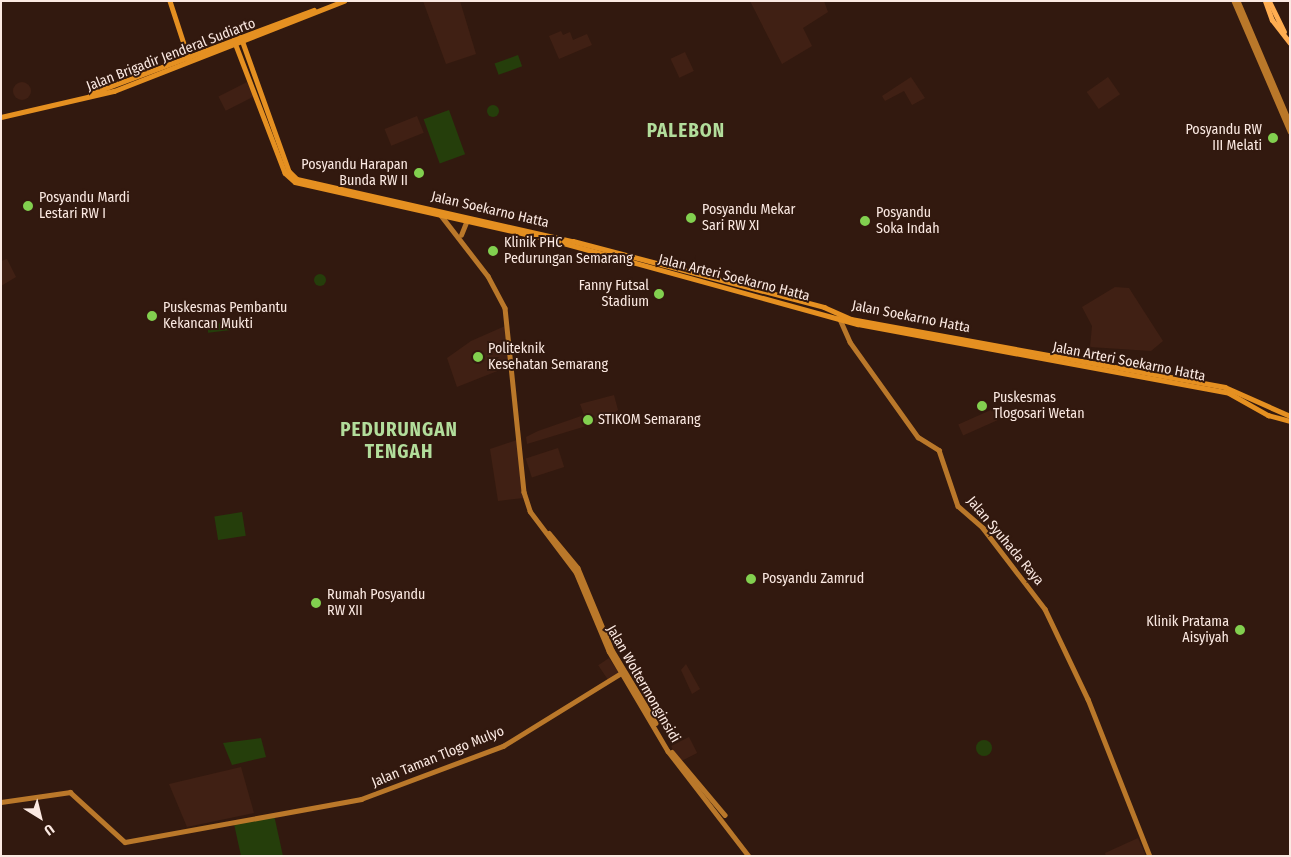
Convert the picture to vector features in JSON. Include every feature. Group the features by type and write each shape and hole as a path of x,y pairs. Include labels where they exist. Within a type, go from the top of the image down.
{"highway":[{"path":"1265,1 1272,20 1290,43"},
{"path":"1269,1 1290,38"}],"main road":[{"path":"172,1 190,58"},
{"name":"Jalan Brigadir Jenderal Sudiarto","path":"242,39 336,1"},
{"name":"Jalan Brigadir Jenderal Sudiarto","path":"1,116 107,93 190,58 344,1"},
{"path":"242,39 256,85"},
{"name":"Jalan Arteri Soekarno Hatta","path":"235,41 256,85 291,180 441,212 656,267 839,317 1124,370 1229,393 1268,415 1290,421"},
{"name":"Jalan Soekarno Hatta","path":"441,212 656,267 824,307 851,319 1013,350"},
{"path":"1124,370 1225,387 1290,416"}],"street":[{"path":"1236,1 1290,122"},
{"path":"1236,1 1290,132"},
{"name":"Jalan Woltermonginsidi","path":"441,212 461,234 495,281 509,313 531,504 578,568 610,651"},
{"name":"Jalan Woltermonginsidi","path":"441,212 488,276 504,308 525,496 543,530 576,572 610,651 664,741 698,788 723,814 751,856"},
{"path":"461,234 467,220"},
{"name":"Jalan Syuhada Raya","path":"839,317 850,342 918,437 940,450 958,506 983,528 1045,609 1088,699 1150,856"},
{"name":"Jalan Taman Tlogo Mulyo","path":"1,802 70,792 125,842 391,791 450,763 503,746 623,672"}],"shaded area":[{"path":"423,1 460,1 476,54 446,64"},
{"path":"750,1 824,1 828,12 803,28 812,46 782,64"},
{"path":"561,31 563,35 570,32 573,40 587,34 592,45 559,59 549,36"},
{"path":"685,52 694,71 679,78 670,59"},
{"path":"911,77 925,98 912,105 904,91 885,101 882,96"},
{"path":"1108,77 1120,94 1099,109 1087,92"},
{"path":"22,82 28,85 31,91 28,97 22,100 16,97 13,91 16,85"},
{"path":"247,82 254,96 226,111 218,97"},
{"path":"417,116 424,133 391,146 385,129"},
{"path":"7,259 16,277 1,286 1,261"},
{"path":"1115,287 1129,288 1163,341 1151,351 1090,347 1092,326 1082,307"},
{"name":"Politeknik Kesehatan Semarang","path":"505,326 510,366 457,387 447,358 471,341"},
{"name":"STIKOM Semarang","path":"614,395 618,410 606,420 527,444 526,437 584,415 580,404"},
{"path":"993,409 998,420 963,435 958,424"},
{"path":"517,440 524,498 498,501 490,449"},
{"path":"558,448 564,467 532,478 526,459"},
{"path":"609,658 619,673 608,680 598,665"},
{"path":"686,664 700,689 692,694 681,670"},
{"path":"689,737 697,753 679,762 671,746"},
{"path":"241,767 254,813 187,827 169,784"},
{"path":"1138,838 1146,856 1106,856 1105,853"}],"green space":[{"path":"518,55 522,66 499,75 495,64"},
{"path":"495,105 498,106 498,116 491,117 488,116 487,109 488,106"},
{"path":"449,110 465,154 440,163 424,119"},
{"path":"322,274 325,275 325,285 318,286 315,285 314,278 315,275"},
{"path":"230,322 231,330 208,333 207,325"},
{"path":"242,512 246,536 218,540 214,516"},
{"path":"261,738 266,757 232,765 223,743"},
{"path":"984,740 990,742 992,748 990,754 984,756 978,754 976,748 978,742"},
{"path":"274,815 283,856 241,856 234,824"}],"place":[{"name":"Posyandu RW III Melati","path":"1273,138"},
{"name":"Posyandu Harapan Bunda RW II","path":"419,173"},
{"name":"Posyandu Mardi Lestari RW I","path":"28,206"},
{"name":"Posyandu Mekar Sari RW XI","path":"691,218"},
{"name":"Posyandu Soka Indah","path":"865,221"},
{"name":"Klinik PHC Pedurungan Semarang","path":"493,251"},
{"name":"Fanny Futsal Stadium","path":"659,294"},
{"name":"Puskesmas Pembantu Kekancan Mukti","path":"152,316"},
{"name":"Politeknik Kesehatan Semarang","path":"478,357"},
{"name":"Puskesmas Tlogosari Wetan","path":"982,406"},
{"name":"STIKOM Semarang","path":"588,420"},
{"name":"Posyandu Zamrud","path":"751,579"},
{"name":"Rumah Posyandu RW XII","path":"316,603"},
{"name":"Klinik Pratama Aisyiyah","path":"1240,630"}],"district":[{"name":"PALEBON","path":"686,131"},
{"name":"PEDURUNGAN TENGAH","path":"399,441"}]}
